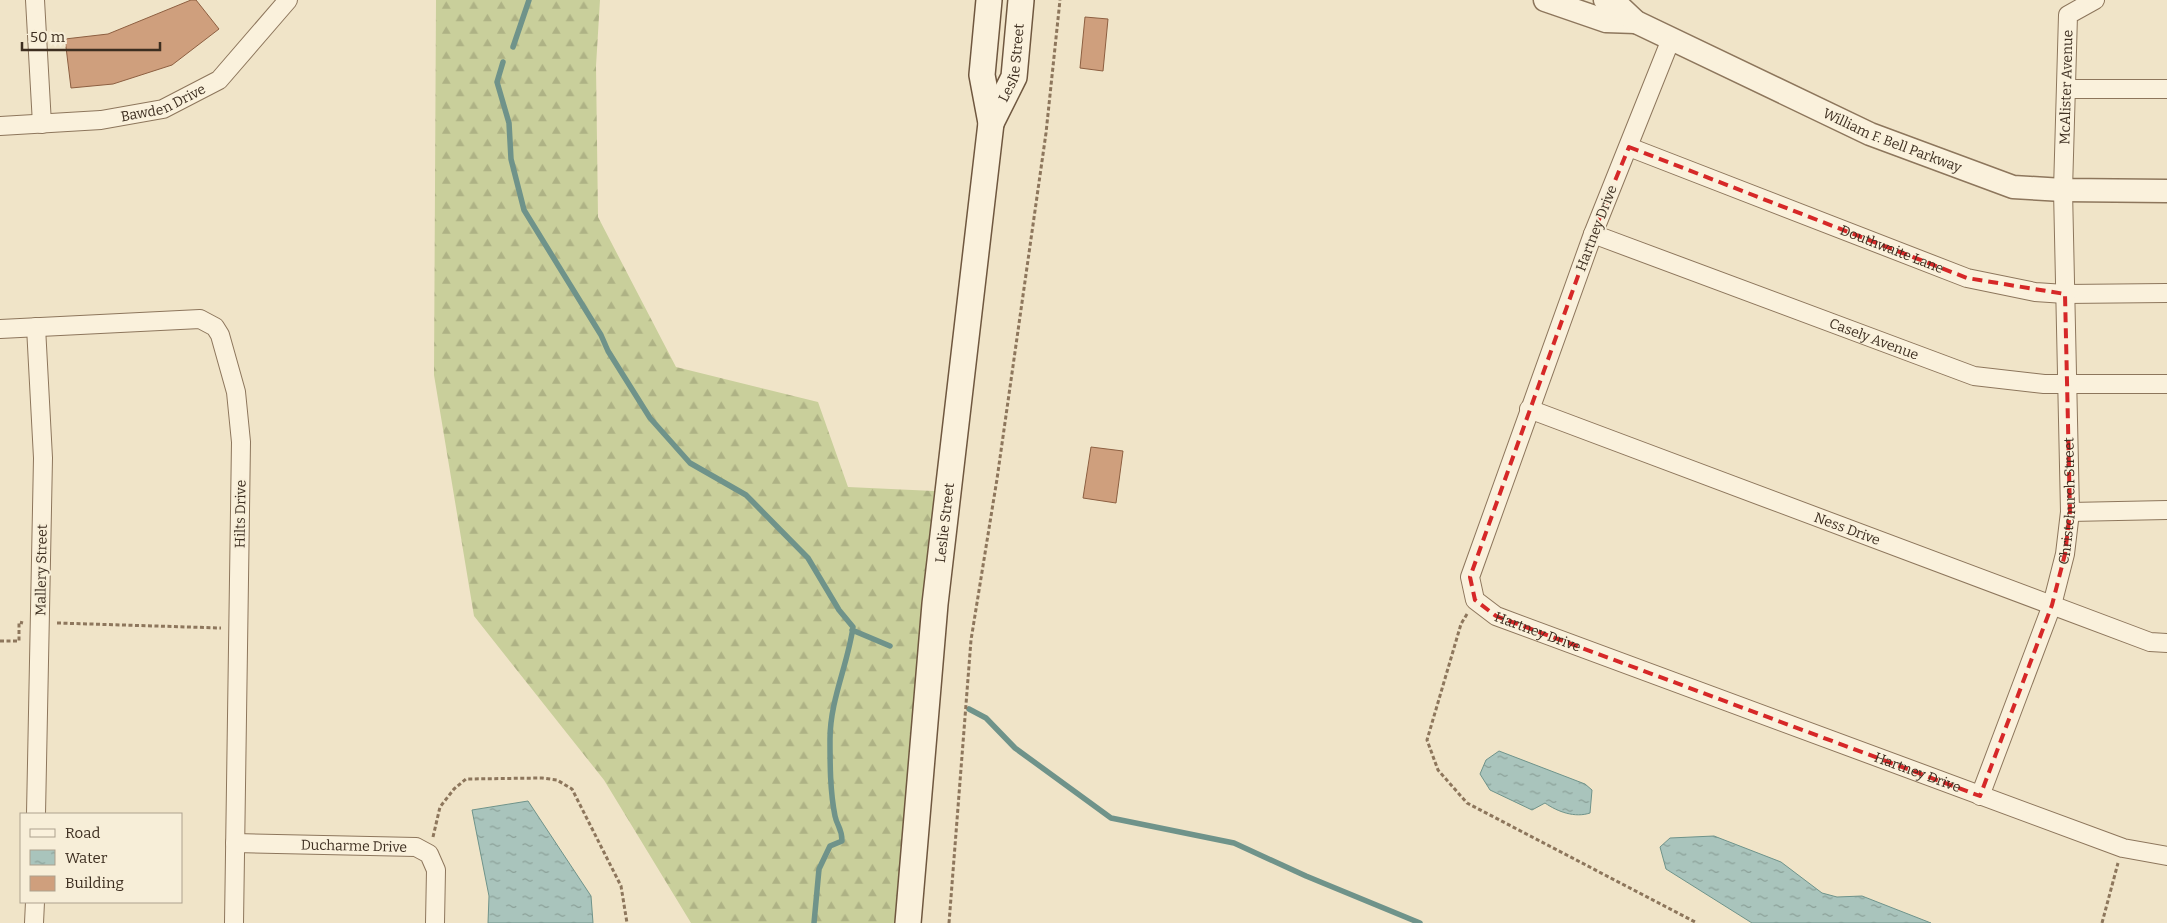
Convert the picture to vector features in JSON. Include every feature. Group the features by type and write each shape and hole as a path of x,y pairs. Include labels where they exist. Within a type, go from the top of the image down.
{"main road":[{"name":"Leslie Street","path":"908,923 935,604 991,123 982,75 989,0"},
{"name":"Leslie Street","path":"991,123 1014,77 1022,0"}],"street":[{"path":"35,0 42,124"},
{"name":"Bawden Drive","path":"0,126 101,120 163,108 219,80 288,0"},
{"name":"William F. Bell Parkway","path":"1545,0 1606,20 1636,22"},
{"name":"William F. Bell Parkway","path":"1605,0 1619,6 1636,22 1870,134 2013,186 2063,190 2167,191"},
{"name":"McAlister Avenue","path":"2063,190 2068,15 2095,0"},
{"name":"Hartney Drive","path":"1671,39 1593,234 1470,577 1475,600 1496,616 1980,796 2123,848 2167,856"},
{"path":"2067,89 2167,89"},
{"name":"Douthwaite Lane","path":"1629,147 1967,278 2035,292 2065,294 2167,293"},
{"name":"Christchurch Street","path":"1980,796 2052,605 2065,554 2070,512 2063,190"},
{"name":"Casely Avenue","path":"1593,234 1974,376 2044,384 2167,384"},
{"name":"Hilts Drive","path":"0,329 200,319 215,327 220,335 232,374 240,414 241,442 234,923"},
{"name":"Mallery Street","path":"36,327 42,458 36,813"},
{"name":"Ness Drive","path":"1529,410 2150,642 2167,643"},
{"path":"2070,512 2167,510"},
{"name":"Ducharme Drive","path":"235,843 402,846 416,847 429,854"},
{"path":"429,854 436,870 435,923"},
{"path":"34,903 34,923"}],"path":[{"path":"949,923 971,640 997,479 1046,134 1060,0"},
{"path":"1475,600 1461,624 1427,740 1438,770 1467,803 1697,923"},
{"path":"0,641 19,641 19,622 238,628"},
{"path":"429,854 440,807 454,789 466,779 542,778 557,780 572,789 621,886 627,923"},
{"path":"2102,923 2123,848"}],"highlighted area":[{"path":"1629,147 1967,278 2065,294 2070,512 2065,554 2052,605 1980,796 1496,616 1475,600 1470,577 1593,234"}],"green space":[{"path":"436,0 600,0 596,66 598,217 676,367 818,402 848,487 934,491 906,923 691,923 604,780 474,616 434,375"}],"water":[{"path":"1499,751 1585,784 1592,790 1590,813 1578,815 1567,813 1545,803 1532,810 1490,790 1480,774 1486,760"},
{"path":"528,801 591,896 593,923 488,923 489,896 472,810"},
{"path":"1714,836 1781,862 1822,893 1837,897 1862,896 1931,923 1752,923 1666,869 1660,847 1670,838"}],"building":[{"path":"191,0 196,0 219,29 172,65 113,84 71,88 65,39 108,34"},
{"path":"1085,17 1108,19 1103,71 1080,68"},
{"path":"1091,447 1123,451 1116,503 1083,498"}],"waterway":[{"path":"513,47 529,0"},
{"path":"503,62 497,82 509,123 511,159 524,210 601,335 608,351 650,418 690,463 746,495 808,558 839,610 853,627 833,710 830,739 832,797 842,841 830,846 819,869 814,923"},
{"path":"852,630 890,646"},
{"path":"969,709 986,718 1015,748 1111,818 1234,843 1306,876 1420,923"}]}
